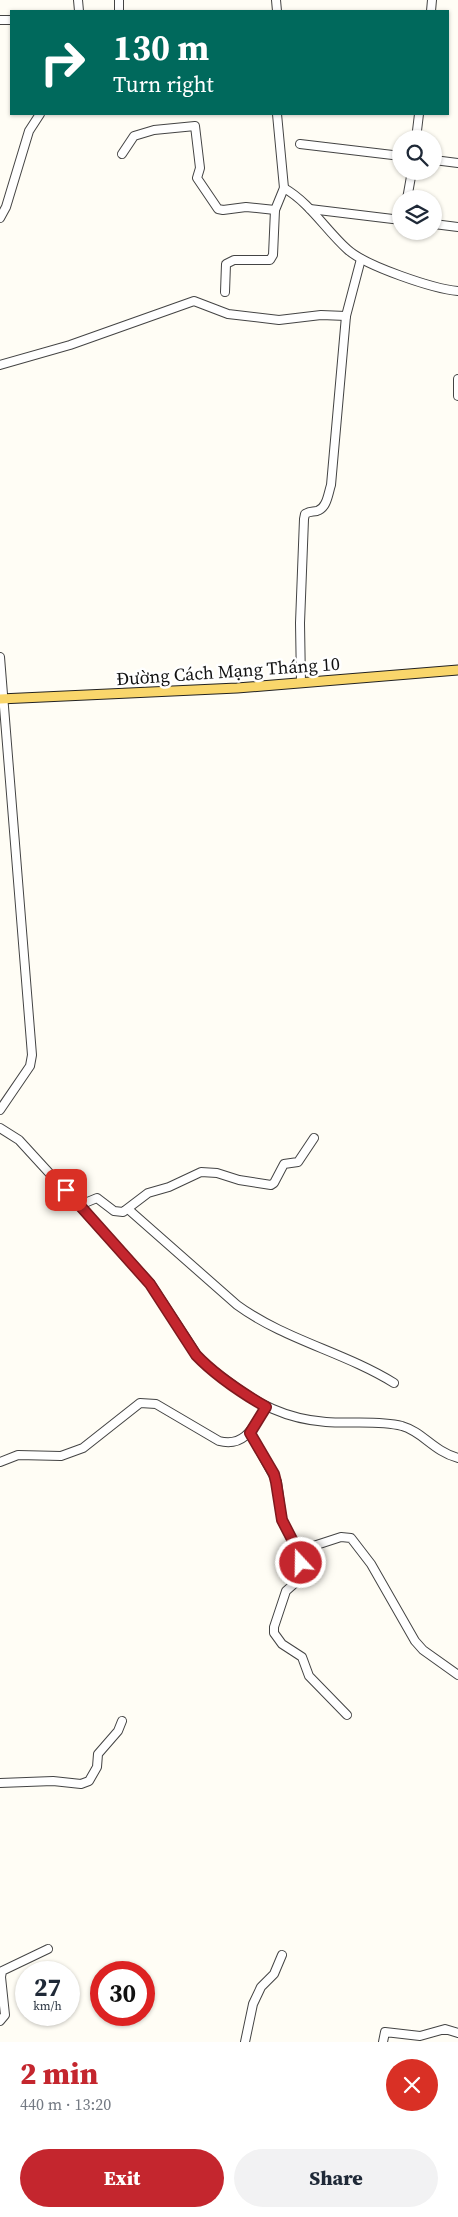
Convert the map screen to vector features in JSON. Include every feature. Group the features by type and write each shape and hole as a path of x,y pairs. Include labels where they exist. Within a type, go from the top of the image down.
{"main road":[{"name":"Đường Cách Mạng Tháng 10","path":"2,699 301,684 458,670"}],"street":[{"path":"0,218 6,207 30,131 39,115"},
{"path":"225,292 226,264 234,260 267,260 272,258 275,210 284,188 276,115"},
{"path":"417,130 419,115"},
{"path":"122,154 134,136 160,129 195,126 200,168 197,178 215,207 223,210 246,207 275,210"},
{"path":"300,144 392,155"},
{"path":"442,161 458,163"},
{"path":"284,188 295,194 347,250 361,259 441,288 458,290"},
{"path":"310,209 392,219"},
{"path":"442,225 458,227"},
{"path":"301,684 300,630 304,519 305,514 323,508 331,485 346,316 361,259"},
{"path":"0,365 70,345 194,301 228,314 279,320 321,314 346,316"},
{"path":"458,379 458,396"},
{"path":"0,657 32,1055 30,1066 0,1110"},
{"path":"0,1128 19,1140 150,1284 201,1360 249,1398 282,1414 306,1419 402,1426 412,1430 436,1449 458,1458"},
{"path":"80,1205 97,1198 114,1211 119,1212 128,1209 148,1193 175,1184 201,1172 217,1173 239,1180 271,1185 284,1164 298,1162 314,1138"},
{"path":"128,1209 232,1301 252,1316 291,1337 373,1371 394,1383"},
{"path":"0,1462 18,1455 55,1457 83,1448 140,1403 156,1404 219,1441 227,1443 244,1439 250,1433 266,1407"},
{"path":"250,1433 274,1474 282,1520 298,1551 304,1575 286,1591 274,1627 274,1633 282,1644 302,1657 309,1676 347,1715"},
{"path":"298,1551 340,1537 351,1538 371,1564 415,1641 423,1650 458,1675"},
{"path":"0,1783 53,1781 81,1784 89,1780 96,1767 98,1754 118,1731 122,1721"},
{"path":"0,2021 5,2015 1,1981 2,1971 48,1949"},
{"path":"246,2042 253,2004 261,1987 274,1974 282,1955"},
{"path":"383,2042 385,2032 420,2036 445,2029 458,2033"}],"route":[{"path":"66,1190 150,1284 196,1355 249,1398 266,1407 250,1433 274,1474 282,1520 296,1546 301,1563"}]}
